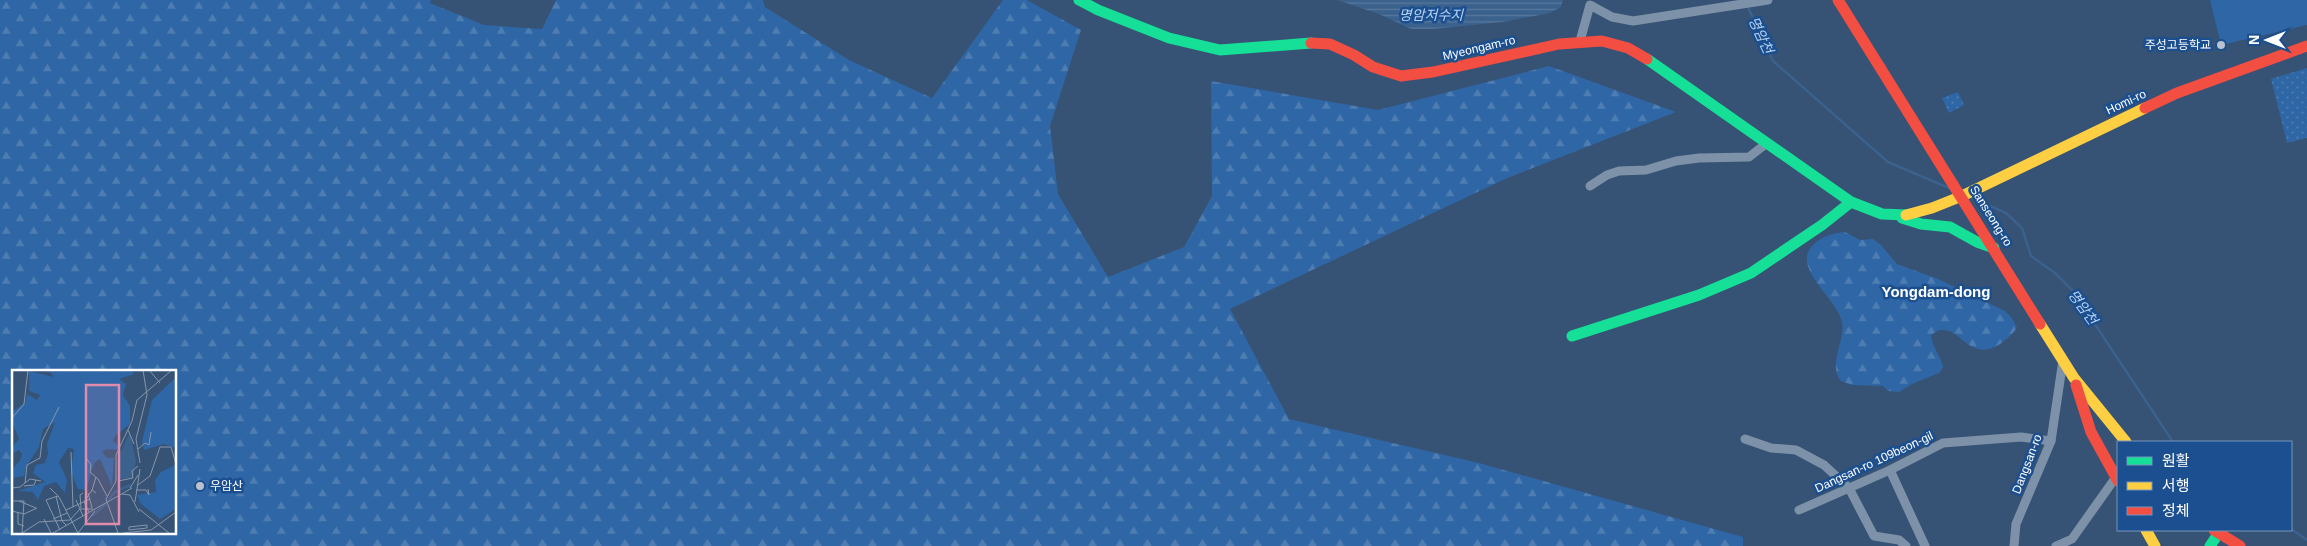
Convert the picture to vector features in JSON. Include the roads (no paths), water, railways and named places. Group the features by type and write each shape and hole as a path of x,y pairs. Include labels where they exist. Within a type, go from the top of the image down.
{"street":[{"name":"Myeongam-ro","path":"1079,0 1098,10 1169,38 1220,50 1303,43 1330,44 1354,55 1373,67 1402,76 1432,72 1580,41 1602,41 1628,48 1662,68 1851,202 1871,212 1898,217 1926,211 1962,196"},
{"path":"1580,41 1590,2 1612,17 1633,21 1768,0"},
{"name":"Sanseong-ro","path":"1838,0 2074,378 2125,441"},
{"name":"Homi-ro","path":"1962,196 2177,93 2307,46"},
{"path":"1590,186 1619,170 1646,170 1676,161 1699,158 1749,157 1767,143"},
{"path":"1572,336 1699,295 1751,273 1822,226 1851,202"},
{"path":"1898,217 1921,224 1950,227 1976,242 1994,248"},
{"name":"Dangsan-ro","path":"2014,546 2016,524 2051,442 2063,360"},
{"path":"2056,546 2072,539 2117,479 2091,432 2074,378"},
{"name":"Dangsan-ro 109beon-gil","path":"1799,510 1890,470 1943,443 2021,437 2051,442"},
{"path":"1745,439 1771,448 1796,450 1824,465 1849,488 1874,536 1899,540 1906,546"},
{"path":"1890,470 1925,546"},
{"path":"2147,531 2155,546"},
{"path":"2210,546 2216,532 2240,546"}],"water":[{"name":"명암저수지","path":"1337,0 1563,0 1561,7 1550,13 1503,22 1434,29 1411,29 1379,14"}],"waterway":[{"name":"명암천","path":"1747,5 1773,61 1888,162 1949,188"},
{"name":"명암천","path":"1972,198 2006,213 2022,228 2031,256 2055,273 2073,291 2172,441"},
{"name":"명암천","path":"2292,530 2307,540"}],"place":[{"name":"주성고등학교","path":"2221,45"},
{"name":"우암산","path":"200,486"}],"district":[{"name":"Yongdam-dong","path":"1936,292"}]}
